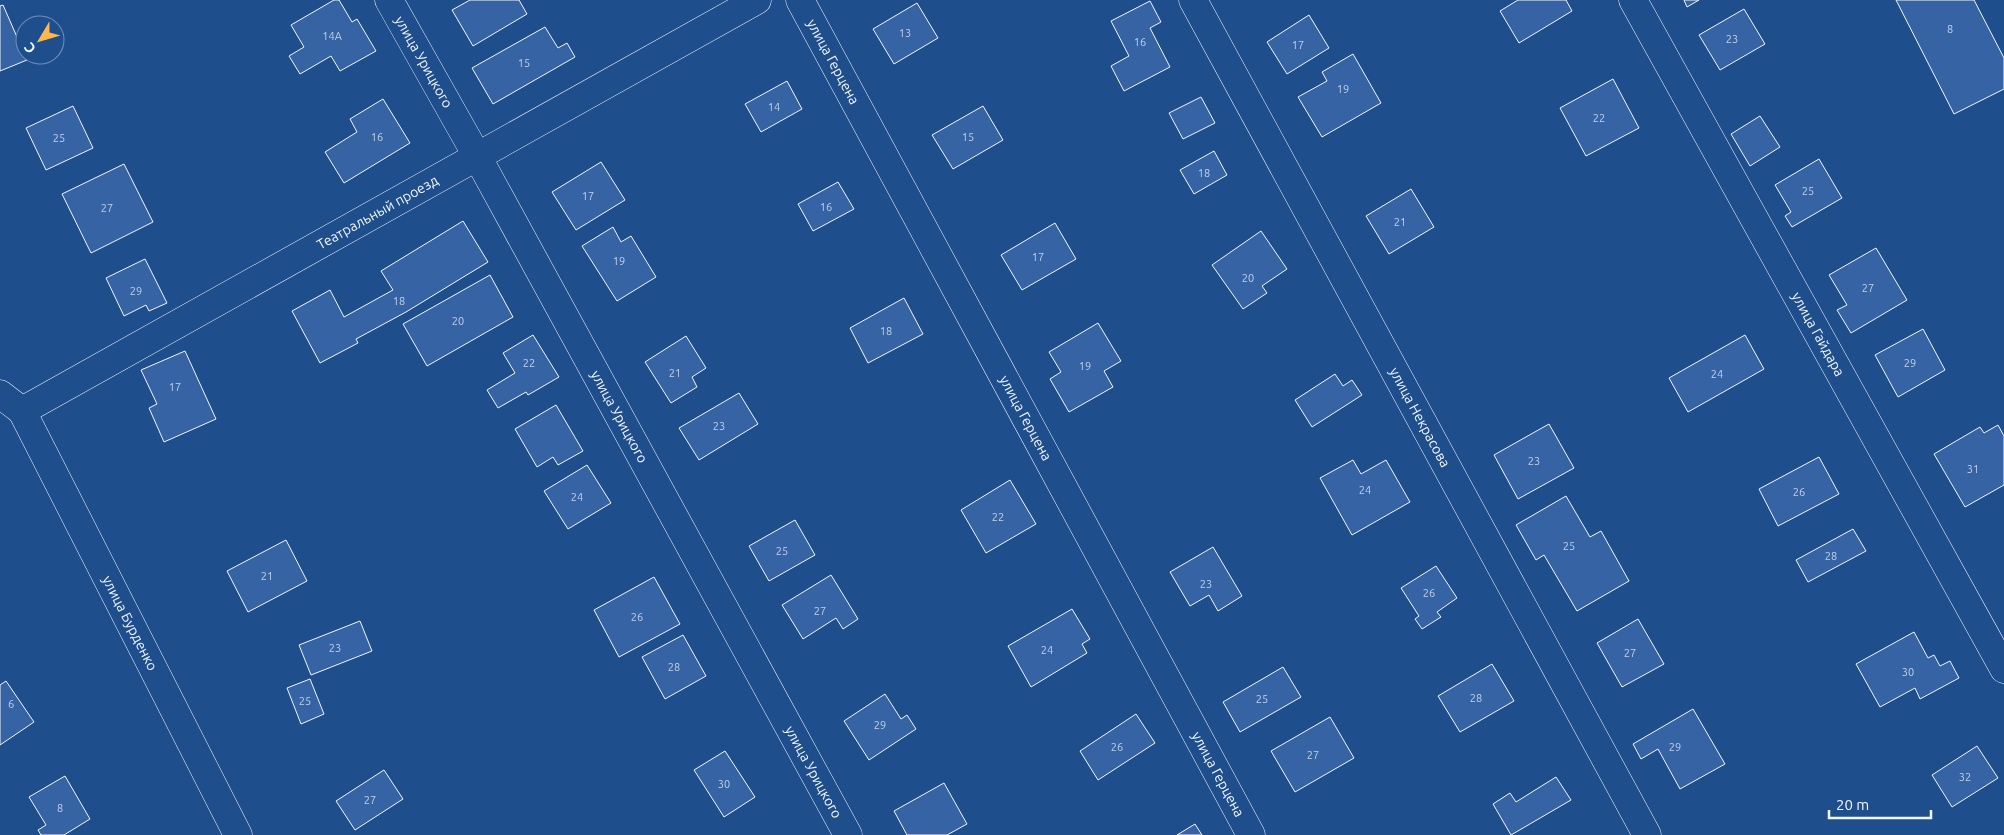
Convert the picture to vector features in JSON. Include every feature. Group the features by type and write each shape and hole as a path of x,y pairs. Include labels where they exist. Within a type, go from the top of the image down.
{"street":[{"name":"улица Урицкого","path":"390,0 848,835"},
{"name":"Театральный проезд","path":"22,411 757,0"},
{"name":"улица Герцена","path":"800,0 1251,835"},
{"name":"улица Некрасова","path":"1193,0 1648,835"},
{"name":"улица Гайдара","path":"1633,0 2004,669"},
{"path":"0,394 22,411"},
{"name":"улица Бурденко","path":"22,411 238,835"}],"building":[{"path":"334,0 339,0 352,22 357,19 376,51 340,71 331,56 300,74 289,56 304,47 291,25"},
{"path":"470,0 519,0 527,14 473,46 452,10"},
{"path":"1518,0 1566,0 1572,11 1519,43 1500,11"},
{"path":"1684,0 1699,0 1687,7"},
{"path":"1896,0 1974,0 2004,58 2004,89 1954,114"},
{"path":"1150,1 1161,22 1150,28 1170,67 1124,91 1111,66 1129,56 1111,21"},
{"path":"917,3 938,38 894,64 873,29"},
{"path":"3,5 15,32 15,65 0,71 0,6"},
{"path":"1744,9 1765,44 1720,70 1699,35"},
{"path":"1309,15 1329,48 1287,74 1267,42"},
{"path":"545,27 558,48 567,43 575,57 493,104 472,68"},
{"path":"1353,54 1381,103 1322,137 1298,97 1327,81 1322,72"},
{"path":"1613,79 1639,128 1586,156 1560,108"},
{"path":"787,81 802,109 761,132 745,104"},
{"path":"1201,97 1215,123 1183,139 1169,113"},
{"path":"383,99 410,143 344,183 325,152 357,132 350,119"},
{"path":"73,106 93,148 46,170 26,128"},
{"path":"983,106 1003,140 953,169 932,135"},
{"path":"1760,116 1780,147 1750,166 1731,134"},
{"path":"1214,151 1227,175 1194,194 1180,170"},
{"path":"1819,159 1842,198 1792,227 1785,216 1791,212 1775,185"},
{"path":"601,162 625,200 576,230 552,192"},
{"path":"124,164 153,222 91,253 62,194"},
{"path":"838,182 854,209 813,231 798,204"},
{"path":"1411,189 1434,227 1389,254 1366,216"},
{"path":"463,221 488,262 406,312 356,339 358,343 320,363 292,311 330,290 344,317 393,290 381,271"},
{"path":"1055,223 1076,259 1022,290 1001,255"},
{"path":"613,227 621,242 631,236 656,277 617,301 582,246"},
{"path":"1261,231 1287,269 1262,286 1267,293 1243,309 1212,265"},
{"path":"1876,248 1907,300 1851,333 1837,310 1847,305 1829,275"},
{"path":"145,259 167,303 149,311 146,305 124,316 106,278"},
{"path":"490,275 513,317 427,366 403,324"},
{"path":"904,298 923,334 868,363 850,328"},
{"path":"1098,323 1121,361 1104,371 1113,387 1069,412 1050,379 1061,372 1049,352"},
{"path":"1923,329 1945,370 1898,397 1875,355"},
{"path":"533,335 559,377 528,395 526,392 498,408 487,390 515,373 503,353"},
{"path":"1745,335 1764,369 1688,412 1669,378"},
{"path":"686,336 706,368 692,377 697,387 671,403 645,362"},
{"path":"185,351 216,419 164,442 149,408 157,404 141,370"},
{"path":"1335,374 1343,386 1352,380 1362,395 1312,427 1295,400"},
{"path":"739,393 758,424 699,460 679,428"},
{"path":"556,405 583,451 558,465 553,457 537,467 515,429"},
{"path":"1549,424 1574,468 1518,499 1494,455"},
{"path":"1998,425 2004,436 2004,485 1965,507 1934,454 1980,427 1984,433"},
{"path":"1819,457 1839,494 1778,526 1759,489"},
{"path":"1353,460 1361,474 1386,460 1410,502 1352,535 1320,478"},
{"path":"587,465 611,503 568,529 544,491"},
{"path":"1010,480 1036,524 986,553 961,510"},
{"path":"1566,496 1590,537 1601,531 1629,581 1577,611 1544,555 1536,560 1516,525"},
{"path":"795,520 815,555 769,581 749,546"},
{"path":"1853,529 1866,551 1808,582 1796,560"},
{"path":"286,540 307,581 248,612 227,571"},
{"path":"1213,547 1242,596 1218,611 1209,595 1190,606 1170,572"},
{"path":"1436,566 1457,598 1437,612 1441,617 1422,629 1415,619 1419,616 1401,588"},
{"path":"831,575 858,619 843,629 836,618 803,639 782,605"},
{"path":"654,577 680,624 619,657 594,610"},
{"path":"1072,609 1090,639 1082,644 1087,653 1031,687 1008,646"},
{"path":"1638,619 1664,664 1622,687 1597,643"},
{"path":"360,621 372,651 311,675 299,645"},
{"path":"1914,632 1928,658 1934,655 1940,666 1950,661 1959,678 1920,699 1915,688 1880,707 1856,664"},
{"path":"683,635 706,676 665,699 642,657"},
{"path":"1492,664 1514,701 1460,732 1438,696"},
{"path":"1283,667 1301,697 1240,732 1223,702"},
{"path":"310,679 324,714 301,724 287,688"},
{"path":"6,681 34,722 0,745 0,685"},
{"path":"885,694 901,719 907,715 916,729 869,760 844,721"},
{"path":"1693,709 1725,764 1680,789 1658,749 1641,759 1633,744"},
{"path":"1136,714 1155,743 1098,780 1080,751"},
{"path":"1330,717 1354,758 1295,792 1271,751"},
{"path":"1977,746 1998,778 1952,807 1932,775"},
{"path":"725,751 755,797 724,817 694,770"},
{"path":"384,770 403,799 355,830 336,801"},
{"path":"65,776 90,819 64,835 41,835 38,830 46,825 29,797"},
{"path":"1556,777 1571,800 1511,835 1493,804 1510,793 1516,802"},
{"path":"944,783 967,824 947,835 907,835 894,811"},
{"path":"1195,824 1202,835 1177,835"}]}
